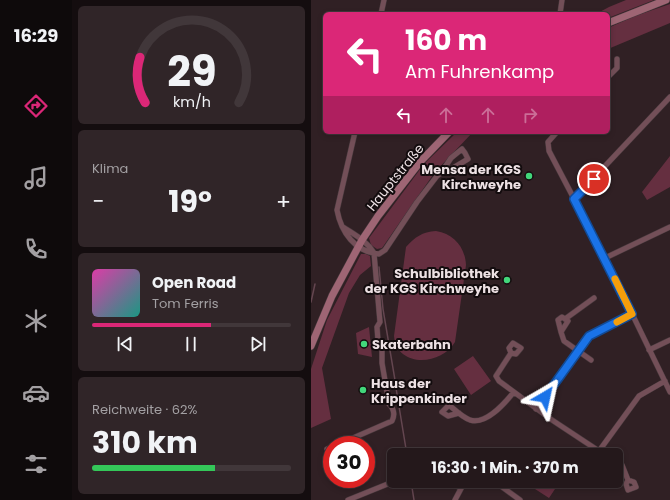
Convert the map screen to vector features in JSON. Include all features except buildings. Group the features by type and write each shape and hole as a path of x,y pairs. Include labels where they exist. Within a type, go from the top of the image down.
{"main road":[{"path":"610,22 666,0"},
{"name":"Hauptstraße","path":"311,346 332,296 362,240 378,216 420,162 447,134"}],"street":[{"path":"381,12 384,0"},
{"path":"560,12 562,0"},
{"path":"610,75 617,68 617,60"},
{"path":"574,199 670,97"},
{"path":"355,134 347,170 338,200 337,210 339,220 346,235 358,247 366,252 379,254 385,250 417,202 437,176 457,152 462,150 465,153 468,159 441,173"},
{"path":"555,134 548,142 549,151 605,258 670,392"},
{"path":"343,227 362,240 375,253 380,322 377,327 378,341 382,349 382,363 389,404 393,408 394,417 391,421 357,436"},
{"path":"605,258 670,227"},
{"path":"591,360 564,341 561,332 568,321 565,319 594,298"},
{"path":"536,409 589,336 632,314"},
{"path":"649,350 670,340"},
{"path":"511,353 496,376 499,381 513,393 594,448"},
{"path":"601,448 639,396 665,381"},
{"path":"459,413 470,420 483,418 497,410 513,393"},
{"path":"623,468 628,480"},
{"path":"348,500 387,484"},
{"path":"455,500 460,488"},
{"path":"504,488 520,500"}],"shaded area":[{"path":"626,0 654,0 610,17 610,12 600,12"},
{"path":"670,4 670,23 610,48 610,27 635,16"},
{"path":"455,134 471,134 435,172 382,248 377,249 371,245 369,238 424,164"},
{"path":"670,156 670,187 647,200 642,192"},
{"path":"436,231 448,235 457,242 461,247 466,265 455,342 440,356 420,360 403,354 397,346 394,336 406,247 419,236"},
{"path":"361,254 370,256 371,266 360,275 349,293 322,368 331,419 311,428 311,369 327,320"},
{"name":"Skaterbahn","path":"369,327 372,357 358,354 356,333"},
{"path":"473,356 491,381 471,395 454,369"},
{"path":"554,488 555,489 549,498 535,489"}],"waterway":[{"path":"379,267 383,309 395,380"},
{"path":"311,302 315,284"},
{"path":"395,382 406,448"},
{"path":"412,488 414,500"}],"slow traffic":[{"path":"615,279 632,314 617,322"}],"place":[{"name":"Mensa der KGS Kirchweyhe","path":"529,176"},
{"name":"Schulbibliothek der KGS Kirchweyhe","path":"507,280"},
{"name":"Skaterbahn","path":"364,344"},
{"name":"Haus der Krippenkinder","path":"363,390"}],"route":[{"path":"545,397 589,336 632,314 574,199 594,179"}]}
